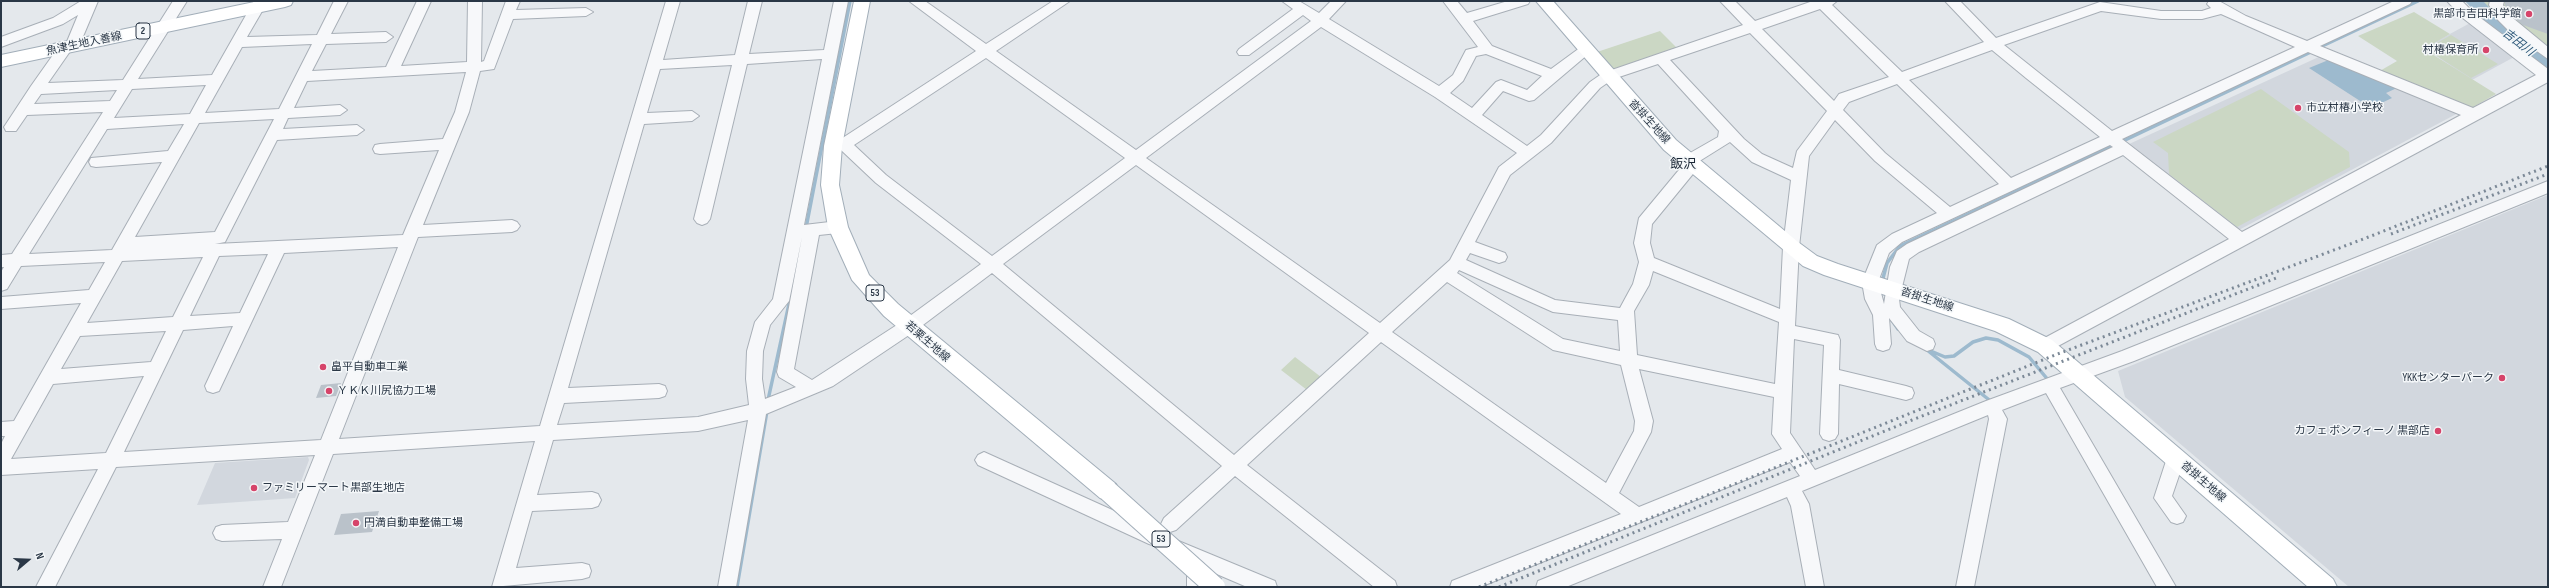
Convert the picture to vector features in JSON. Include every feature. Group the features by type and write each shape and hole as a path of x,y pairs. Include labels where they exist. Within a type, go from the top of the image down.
{"main road":[{"name":"魚津生地入善線","path":"1,61 164,27 260,4 285,1"},
{"name":"若栗生地線","path":"862,1 839,145 830,185 838,227 850,258 862,280 909,326 1108,491 1215,587"},
{"name":"沓掛生地線","path":"1544,1 1643,117 1690,163 1791,247 1810,261 2002,325 2045,346 2325,587"}],"street":[{"path":"1,42 58,21 91,1"},
{"path":"11,127 36,89 68,47 91,1"},
{"path":"1,286 9,261 115,106 180,1"},
{"path":"9,261 220,238 341,1"},
{"path":"391,72 424,1"},
{"path":"272,587 410,236 462,112 474,68 476,34 475,1"},
{"path":"304,76 489,66 513,1"},
{"path":"582,571 502,582 547,434 673,1"},
{"path":"702,219 755,1"},
{"path":"812,388 786,372 804,230 831,54 841,1"},
{"path":"916,1 1379,333 1635,514"},
{"path":"1063,1 839,145 992,264 1234,464 1388,587"},
{"path":"1289,1 1440,93 1529,154"},
{"path":"1,467 698,424 758,410 812,388 909,326 1321,20 1339,1"},
{"path":"1450,1 1487,49 1552,75"},
{"path":"1464,19 1523,1"},
{"path":"1727,1 1880,157 1903,174 1948,214"},
{"path":"1952,1 1994,44 2242,241"},
{"path":"2210,1 2222,5 2309,46 2473,114"},
{"path":"1927,344 1913,336 1900,323 1882,286 1883,250 1897,238 2009,184 2405,1"},
{"path":"2045,346 2547,75 2469,16 2454,1"},
{"path":"2497,1 2496,5 2503,17 2515,29 2548,54"},
{"path":"1170,524 1457,262 1504,172 1529,154 1546,139 1595,85 1608,76 1824,2 2009,184"},
{"path":"1,460 260,4"},
{"path":"1811,478 1792,453 1781,434 1782,392 1791,247 1802,155 1836,112 1844,98 2106,4 2124,5 2161,15 2202,15 2222,5"},
{"path":"1244,52 1302,9"},
{"path":"508,15 586,12"},
{"path":"238,42 386,37"},
{"path":"1440,93 1458,78 1471,54 1487,49"},
{"path":"1474,115 1501,85 1528,96 1532,95 1552,75 1586,50"},
{"path":"654,64 831,54"},
{"path":"1659,58 1757,158 1800,178"},
{"path":"36,89 128,83 217,80"},
{"path":"22,110 115,106"},
{"path":"103,124 340,110"},
{"path":"638,119 692,116"},
{"path":"1609,495 1642,432 1644,421 1629,362 1626,311 1641,286 1647,262 1642,243 1644,222 1690,163 1724,140 1727,129"},
{"path":"273,135 357,130"},
{"path":"380,149 449,144"},
{"path":"1884,344 1881,316 1873,299 1898,267 1903,255 1913,248 2124,148"},
{"path":"96,162 174,156"},
{"path":"1545,587 1811,478 2049,384 2078,375 2548,187"},
{"path":"122,249 214,250 279,247 512,226"},
{"path":"804,230 838,227"},
{"path":"727,587 758,410 754,379 755,350 763,322 781,301 804,230"},
{"path":"1466,245 1499,257"},
{"path":"213,386 279,247"},
{"path":"45,587 111,460 150,368 214,250"},
{"path":"1457,262 1485,277 1553,306 1626,315"},
{"path":"1647,262 1786,324 1832,340 1829,434"},
{"path":"1445,273 1559,345 1629,362 1782,392"},
{"path":"1,303 95,296"},
{"path":"76,330 245,319"},
{"path":"49,376 150,368"},
{"path":"1831,375 1906,393"},
{"path":"2049,384 2167,587"},
{"path":"558,396 659,390"},
{"path":"1965,587 1998,419 1992,406"},
{"path":"1,429 19,428"},
{"path":"1459,587 1635,514 1792,453"},
{"path":"2176,458 2163,498 2177,516"},
{"path":"984,460 1268,587"},
{"path":"1790,487 1800,504 1815,587"},
{"path":"526,504 592,500"},
{"path":"222,533 295,530"},
{"path":"1196,556 1196,587"}],"shaded area":[{"path":"2472,22 2516,56 2472,80 2424,48"},
{"path":"2323,55 2460,112 2237,231 2127,145"},
{"path":"2548,195 2548,587 2349,587 2125,397 2118,371"},
{"path":"308,457 309,460 295,498 197,505 215,463"}],"green space":[{"path":"2479,1 2548,1 2548,61 2507,30 2483,7"},
{"path":"2414,12 2450,34 2424,49 2496,94 2470,109 2378,72 2397,61 2358,36"},
{"path":"1660,31 1677,48 1610,72 1594,53"},
{"path":"2451,35 2498,64 2471,78 2426,49"},
{"path":"2261,89 2349,152 2350,167 2237,227 2169,174 2168,153 2153,142"},
{"path":"1295,357 1321,377 1307,390 1281,370"}],"water":[{"path":"2331,59 2397,88 2386,93 2392,98 2371,108 2309,68"}],"building":[{"name":"黒部市吉田科学館","path":"2505,1 2548,1 2548,34 2523,25 2509,13 2505,5"},
{"name":"ＹＫＫ川尻協力工場","path":"341,383 336,396 316,398 321,385"},
{"name":"円満自動車整備工場","path":"379,511 372,532 334,535 341,514"}],"waterway":[{"path":"806,228 850,1"},
{"path":"2318,48 2418,1"},
{"name":"吉田川","path":"2473,1 2505,34 2548,67"},
{"path":"2121,142 2313,51"},
{"path":"1882,282 1887,263 1900,246 2116,144"},
{"path":"768,400 794,281"},
{"path":"1889,316 1898,329"},
{"path":"1926,349 1945,357 1954,356 1973,342 1986,338 1998,340 2029,357 2049,381"},
{"path":"1927,350 1993,403"},
{"path":"737,587 767,411"}],"railway":[{"path":"1479,587 2055,355 2366,238 2548,166"},
{"path":"2391,234 2548,174"},
{"path":"1499,587 1912,420 2279,277"}],"place":[{"name":"黒部市吉田科学館","path":"2529,14"},
{"name":"村椿保育所","path":"2486,50"},
{"name":"市立村椿小学校","path":"2298,108"},
{"name":"畠平自動車工業","path":"323,367"},
{"name":"YKKセンターパーク","path":"2502,378"},
{"name":"ＹＫＫ川尻協力工場","path":"329,391"},
{"name":"カフェ ボンフィーノ 黒部店","path":"2438,431"},
{"name":"ファミリーマート黒部生地店","path":"254,488"},
{"name":"円満自動車整備工場","path":"356,523"}],"district":[{"name":"飯沢","path":"1683,165"}]}
